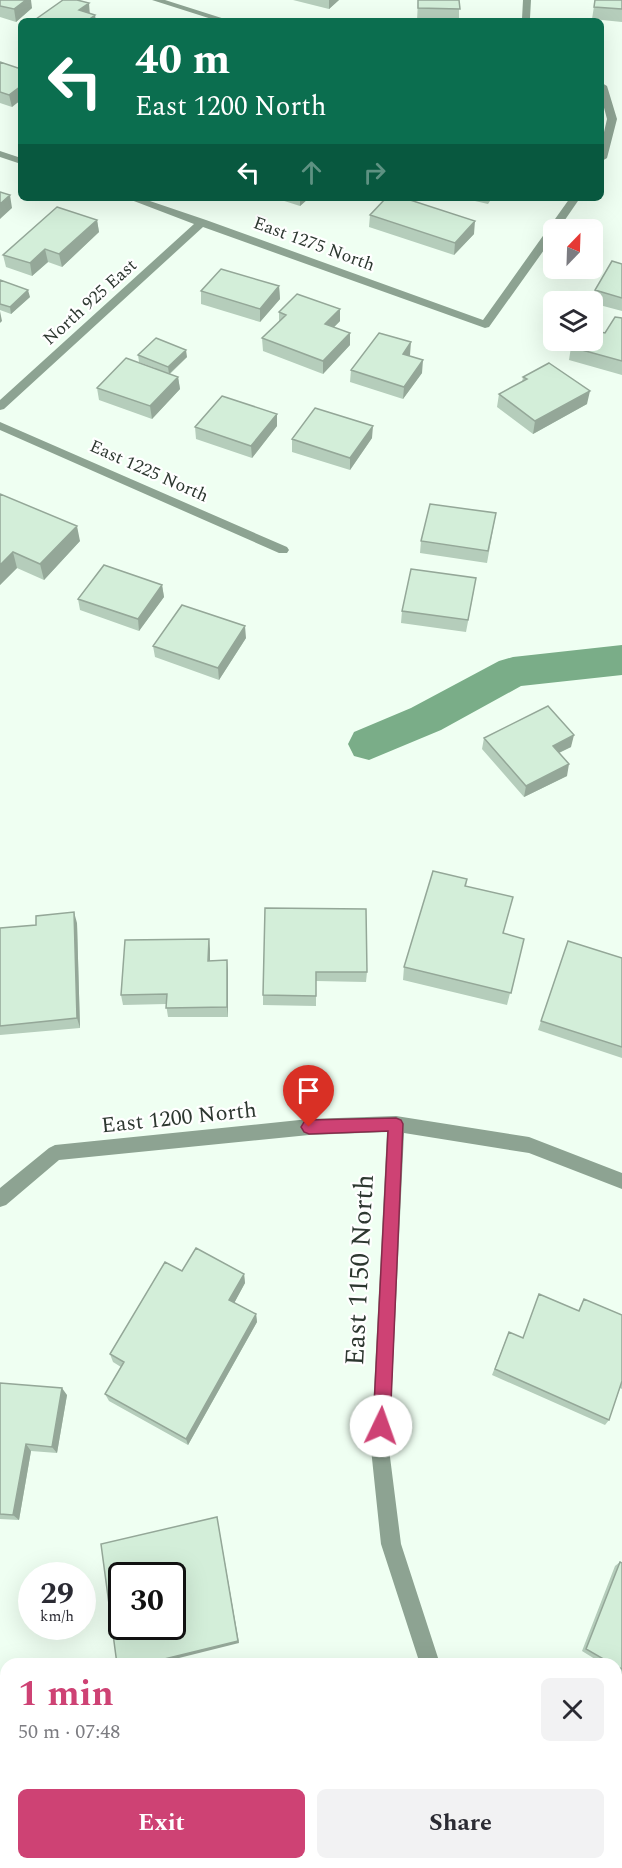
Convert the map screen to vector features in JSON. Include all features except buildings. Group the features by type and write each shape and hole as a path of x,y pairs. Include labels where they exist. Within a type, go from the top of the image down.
{"street":[{"path":"156,0 217,18"},
{"path":"526,18 527,0"},
{"path":"604,92 612,118 604,150"},
{"path":"0,154 18,160"},
{"name":"East 1275 North","path":"140,201 446,309 485,325 573,201"},
{"name":"North 925 East","path":"0,406 202,222"},
{"name":"East 1225 North","path":"0,426 283,549"},
{"name":"East 1200 North","path":"0,1199 55,1153 309,1127 396,1124 530,1145 622,1180"},
{"name":"East 1150 North","path":"396,1124 380,1449 392,1544 428,1658"}],"waterway":[{"path":"369,744 426,719 513,672 622,660"}],"route":[{"path":"309,1127 396,1124 381,1426"}]}
